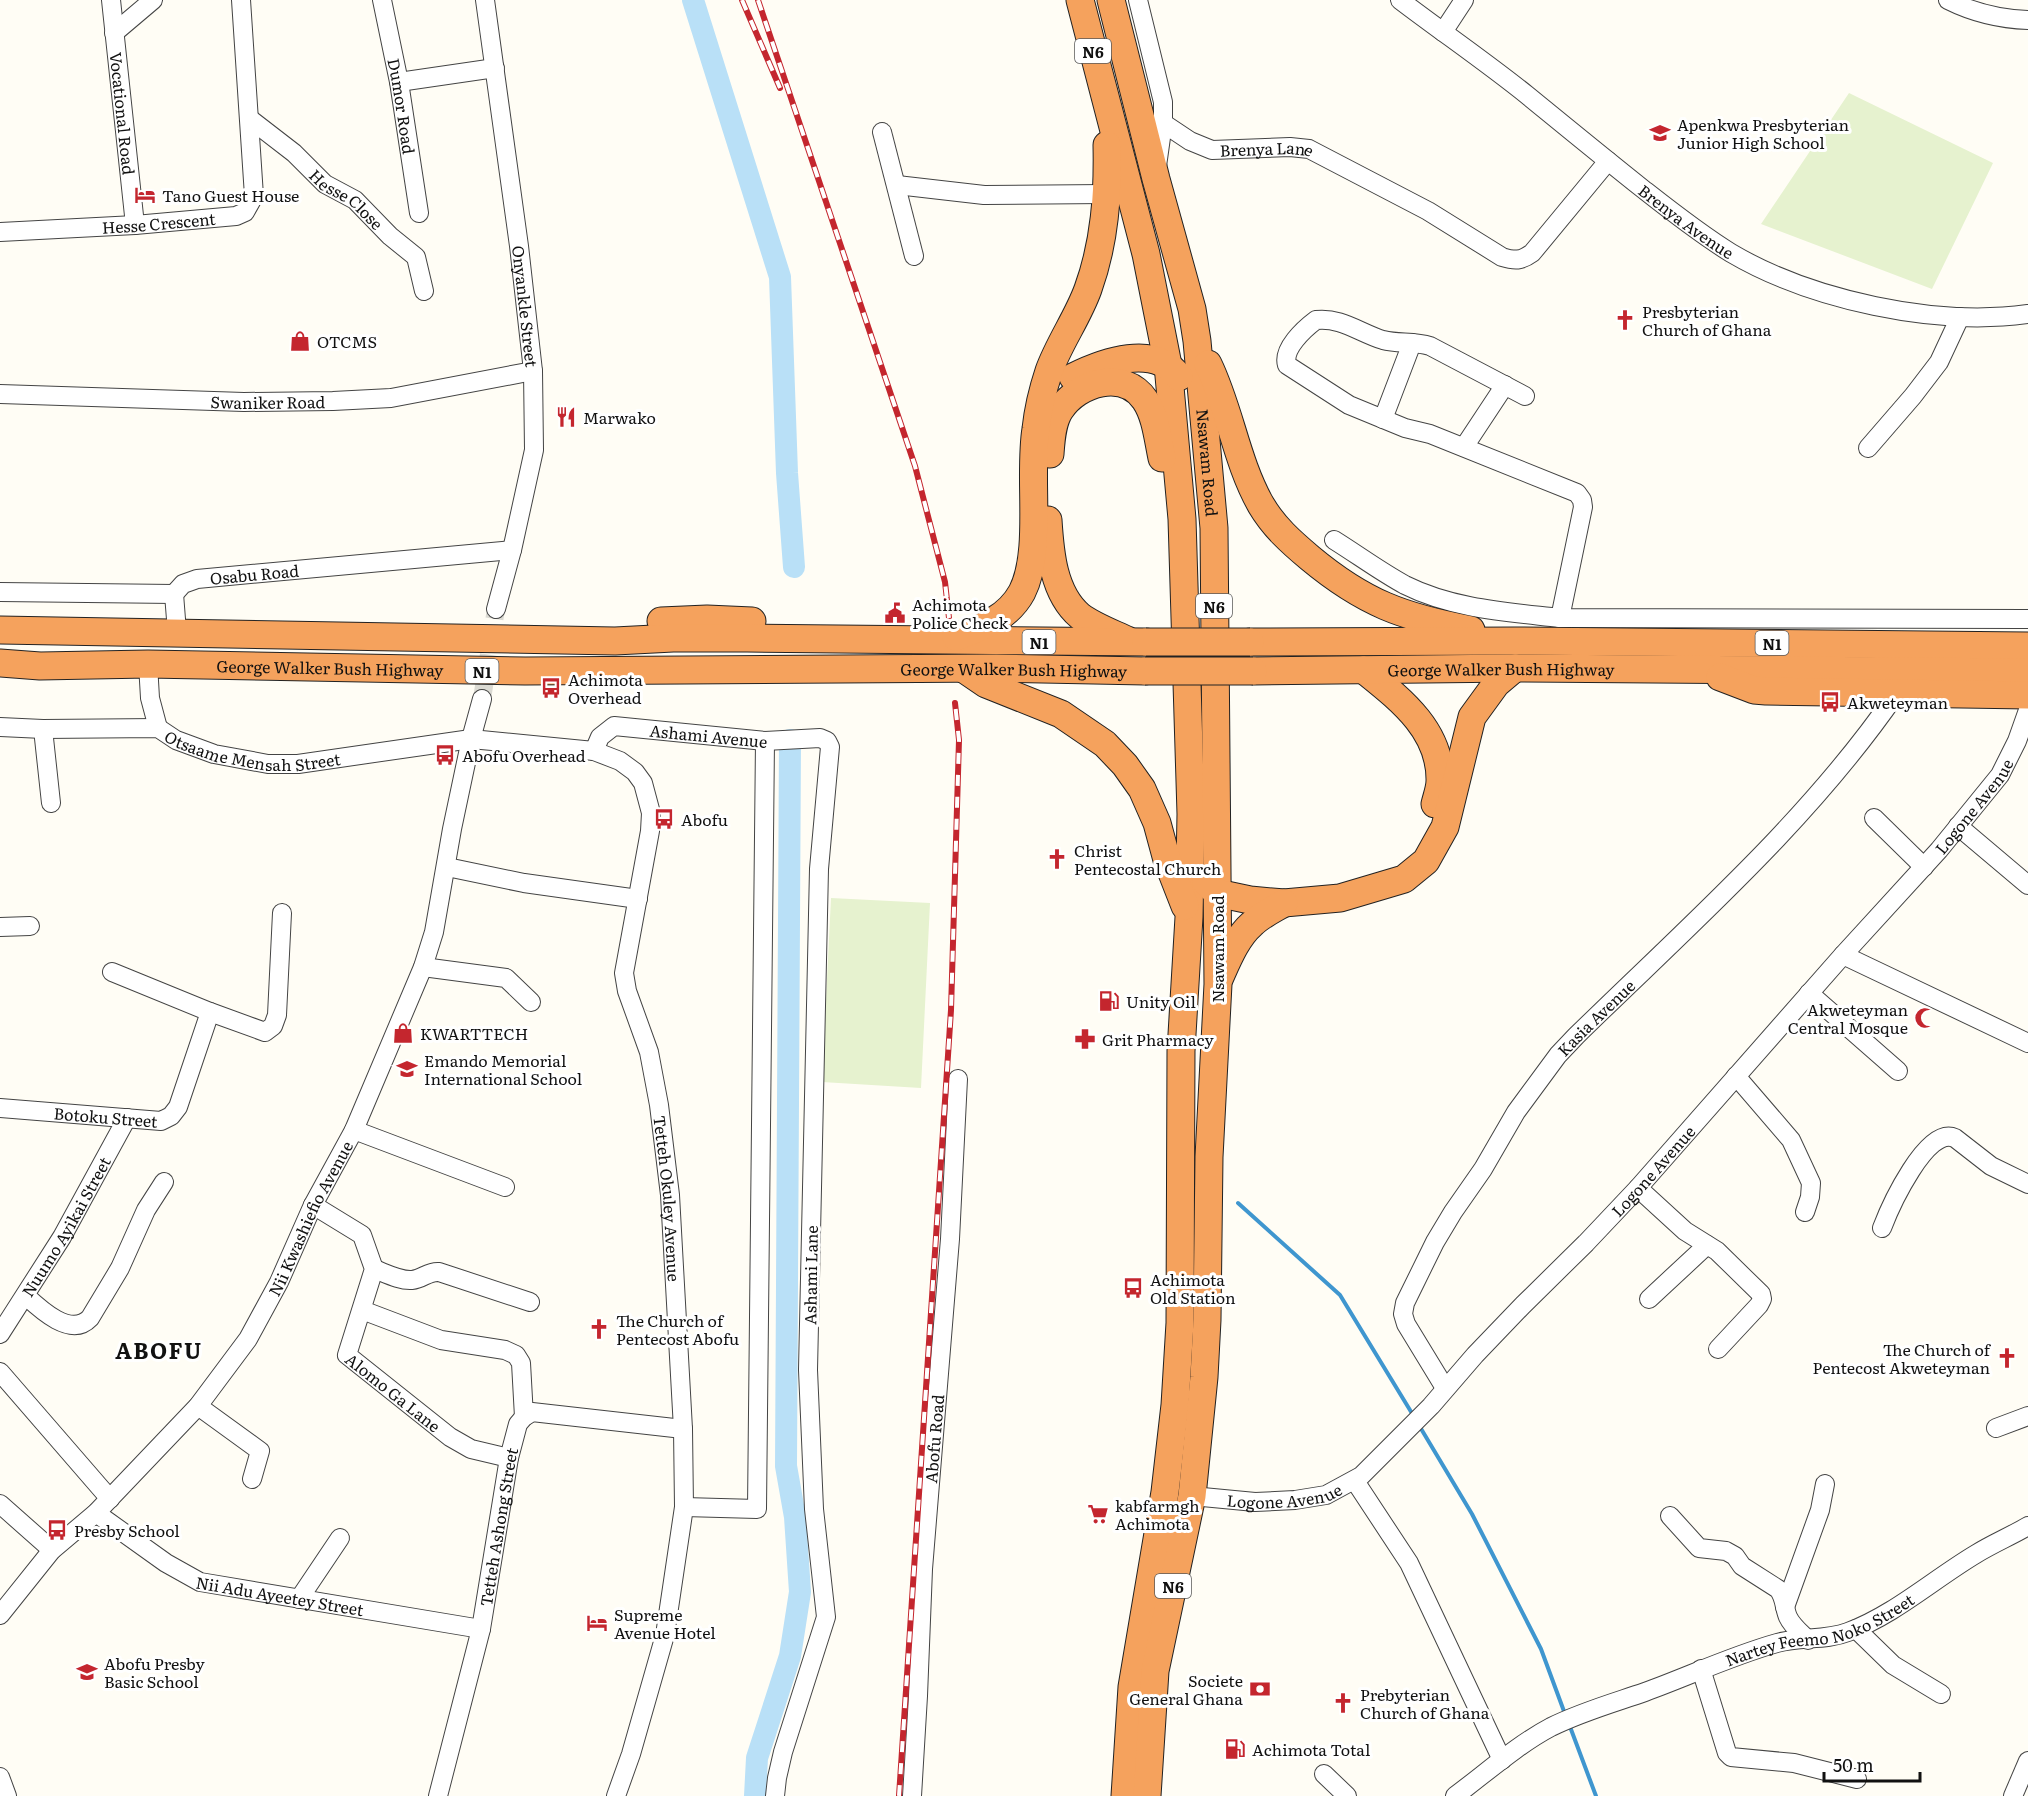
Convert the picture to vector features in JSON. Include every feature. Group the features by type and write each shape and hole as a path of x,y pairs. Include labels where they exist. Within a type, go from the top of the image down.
{"highway":[{"name":"Nsawam Road","path":"1080,0 1146,254 1168,365 1182,519 1191,814 1189,917 1181,1050 1180,1323 1175,1405 1165,1492 1131,1687 1125,1796"},
{"name":"Nsawam Road","path":"1111,0 1156,179 1186,286 1197,341 1214,528 1218,984 1209,1157 1204,1377 1192,1496 1155,1671 1147,1796"},
{"path":"947,640 985,626 1008,612 1022,591 1029,571 1033,553 1032,452 1040,408 1049,370 1080,309 1091,279 1104,228 1106,101"},
{"path":"1197,341 1212,373 1236,446 1261,505 1282,535 1338,581 1373,602 1438,624 1515,641"},
{"path":"1040,408 1065,380 1102,365 1125,359 1143,358 1168,365 1178,374 1182,383 1198,490 1214,528"},
{"path":"1138,642 1081,616 1066,599 1057,580 1050,549 1046,497 1052,434 1058,413 1068,400 1085,388 1104,382 1125,383 1137,390 1147,402 1154,420 1167,483 1182,519"},
{"name":"George Walker Bush Highway","path":"0,630 615,641 631,627 652,621 707,619 802,625 820,630 837,639 1138,642 1515,641 2028,646"},
{"name":"George Walker Bush Highway","path":"0,663 40,666 148,664 525,671 964,669 1253,671 1515,668 2028,672"},
{"path":"1191,862 1217,882 1250,900 1284,903 1340,898 1404,879 1426,861 1445,826 1472,717 1496,684 1515,668"},
{"path":"964,669 986,684 1061,714 1105,744 1125,765 1142,789 1157,823 1167,860 1189,917"},
{"path":"1217,882 1238,881 1274,888 1352,884 1385,872 1416,848 1433,817 1440,782 1434,743 1404,703 1364,670"},
{"path":"1702,670 1754,690 1766,691 2028,695"},
{"path":"1218,984 1229,958 1247,929 1284,903"},
{"path":"1165,1492 1192,1496"}],"street":[{"name":"Vocational Road","path":"111,0 135,225"},
{"path":"114,33 153,0"},
{"name":"Hesse Crescent","path":"0,232 135,225 236,216 244,212 254,196 241,0"},
{"name":"Dumor Road","path":"382,0 399,82 419,213"},
{"name":"Onyankle Street","path":"485,0 519,246 533,371 534,450 512,550 496,609"},
{"path":"1138,0 1163,102 1163,123 1156,179"},
{"name":"Brenya Avenue","path":"1400,0 1515,86 1683,220 1732,253 1804,286 1875,305 1960,317 2028,314"},
{"path":"1443,32 1464,0"},
{"path":"1948,0 1983,14 2028,20"},
{"path":"399,82 495,68"},
{"name":"Hesse Close","path":"250,119 294,153 325,184 355,200 390,236 416,257 424,291"},
{"name":"Brenya Lane","path":"1163,123 1190,141 1212,150 1290,147 1309,149 1450,224 1502,257 1514,260 1523,260 1532,253 1608,161"},
{"path":"882,132 914,256"},
{"path":"897,185 984,195 1106,194"},
{"path":"1868,448 1939,362 1960,317"},
{"path":"1525,396 1430,346 1383,340 1335,320 1316,320 1303,330 1294,341 1285,360 1287,365 1349,405 1577,492 1583,507 1560,618"},
{"path":"1383,419 1412,342"},
{"name":"Swaniker Road","path":"0,394 158,400 333,401 391,398 533,371"},
{"path":"1464,447 1504,385"},
{"path":"1334,540 1406,585 1453,603 1489,610 1560,618 2028,619"},
{"name":"Osabu Road","path":"174,594 183,584 197,579 512,550"},
{"path":"0,592 174,594 177,632"},
{"path":"148,664 150,698 158,728"},
{"name":"Kasia Avenue","path":"1445,1388 1406,1324 1403,1314 1405,1303 1435,1242 1483,1169 1516,1112 1558,1055 1576,1036 1759,858 1853,753 1896,694"},
{"name":"Nii Kwashiefio Avenue","path":"0,1615 52,1550 96,1513 198,1406 248,1339 279,1282 313,1205 354,1130 423,967 434,932 452,829 482,699"},
{"name":"Logone Avenue","path":"1192,1496 1255,1502 1295,1500 1326,1495 1355,1481 1423,1414 1515,1313 1638,1188 1809,993 1924,867 2000,776 2017,741 2028,710"},
{"name":"Ashami Avenue","path":"594,751 600,737 614,726 765,741 820,738 827,741 830,747"},
{"name":"Otsaame Mensah Street","path":"0,727 158,728 176,740 196,748 239,760 268,764 298,764 471,739"},
{"path":"43,729 51,803"},
{"name":"Tetteh Okuley Avenue","path":"471,739 594,751 620,761 635,772 643,783 651,813 650,831 624,973 627,991 649,1052 659,1105 670,1195 683,1429 684,1507 665,1635 631,1754 616,1796"},
{"path":"684,1507 758,1509 765,741"},
{"name":"Ashami Lane","path":"775,1796 783,1752 826,1617 814,1509 808,1370 819,869 830,747"},
{"path":"1874,818 1924,867"},
{"path":"1958,826 2028,885"},
{"path":"447,867 524,883 638,899"},
{"path":"112,972 265,1032 273,1026 277,1015 282,913"},
{"path":"0,927 30,926"},
{"path":"1844,955 2028,1044"},
{"path":"423,967 506,978 531,1002"},
{"path":"1809,993 1898,1071"},
{"name":"Botoku Street","path":"0,1108 161,1121 171,1116 178,1107 210,1012"},
{"path":"1737,1076 1791,1140 1811,1183 1810,1197 1804,1212"},
{"name":"Abofu Road","path":"912,1796 923,1569 950,1239 958,1079"},
{"name":"Nuumo Ayikai Street","path":"0,1334 62,1237 127,1118"},
{"path":"354,1130 505,1187"},
{"path":"1882,1228 1889,1208 1902,1185 1930,1143 1943,1135 1955,1138 1991,1166 2028,1184"},
{"path":"26,1296 44,1313 77,1326 84,1324 90,1318 120,1268 146,1210 164,1182"},
{"path":"1638,1188 1685,1231 1717,1251 1758,1289 1762,1299 1759,1305 1718,1349"},
{"path":"313,1205 362,1235 374,1269 407,1280 419,1278 428,1272 439,1272 530,1302"},
{"path":"1649,1299 1707,1245"},
{"name":"Alomo Ga Lane","path":"374,1269 347,1355 450,1437 471,1449 509,1458"},
{"path":"362,1310 441,1340 505,1350 516,1355 521,1363 524,1417 532,1412 683,1429"},
{"path":"0,1372 110,1499"},
{"path":"198,1406 260,1451 252,1479"},
{"path":"1996,1428 2028,1416"},
{"name":"Tetteh Ashong Street","path":"438,1796 481,1629 509,1458 518,1424 524,1417"},
{"path":"1355,1481 1409,1563 1502,1760"},
{"path":"1785,1607 1820,1510 1825,1484"},
{"path":"0,1504 52,1550"},
{"name":"Nii Adu Ayeetey Street","path":"96,1513 166,1563 200,1582 481,1629"},
{"path":"1670,1516 1699,1548 1726,1551 1735,1556 1742,1566 1778,1589 1782,1594 1791,1623 1808,1640"},
{"name":"Nartey Feemo Noko Street","path":"1455,1796 1502,1760 1551,1727 1599,1707 1779,1642 1831,1638 1856,1629 1901,1603 1977,1553 2028,1527"},
{"path":"298,1599 340,1538"},
{"path":"1856,1629 1893,1665 1941,1694"},
{"path":"1701,1669 1727,1753 1731,1757 1794,1763 1857,1779"},
{"path":"2013,1796 2028,1761"},
{"path":"1323,1774 1347,1796"},
{"path":"0,1777 6,1796"}],"green space":[{"path":"1849,93 1993,163 1932,289 1761,224"},
{"path":"831,898 930,903 921,1088 822,1082"}],"waterway":[{"path":"693,0 780,277 787,473 794,567"},
{"path":"755,1796 757,1758 790,1656 800,1592 795,1517 786,1466 790,740"},
{"path":"1238,1203 1340,1295 1413,1415"},
{"path":"1420,1427 1472,1514 1541,1649 1565,1714"},
{"path":"1569,1724 1596,1796"}],"tunnel":[{"path":"482,699 496,609"}],"railway":[{"path":"742,0 780,88"},
{"path":"758,0 915,466 945,582 949,618"},
{"path":"899,1796 951,1010 959,740 955,703"}],"place":[{"name":"Apenkwa Presbyterian Junior High School","path":"1660,133"},
{"name":"Tano Guest House","path":"145,195"},
{"name":"Presbyterian Church of Ghana","path":"1625,320"},
{"name":"OTCMS","path":"300,341"},
{"name":"Marwako","path":"566,417"},
{"name":"Achimota Police Check","path":"895,613"},
{"name":"Achimota Overhead","path":"551,688"},
{"name":"Akweteyman","path":"1830,702"},
{"name":"Abofu Overhead","path":"445,755"},
{"name":"Abofu","path":"664,819"},
{"name":"Christ Pentecostal Church","path":"1057,859"},
{"name":"Unity Oil","path":"1109,1001"},
{"name":"Akweteyman Central Mosque","path":"1925,1018"},
{"name":"KWARTTECH","path":"403,1033"},
{"name":"Grit Pharmacy","path":"1085,1039"},
{"name":"Emando Memorial International School","path":"407,1069"},
{"name":"Achimota Old Station","path":"1133,1288"},
{"name":"The Church of Pentecost Abofu","path":"599,1329"},
{"name":"The Church of Pentecost Akweteyman","path":"2007,1358"},
{"name":"kabfarmgh Achimota","path":"1098,1514"},
{"name":"Presby School","path":"57,1530"},
{"name":"Supreme Avenue Hotel","path":"597,1623"},
{"name":"Abofu Presby Basic School","path":"87,1672"},
{"name":"Societe General Ghana","path":"1260,1689"},
{"name":"Prebyterian Church of Ghana","path":"1343,1703"},
{"name":"Achimota Total","path":"1235,1749"}],"district":[{"name":"ABOFU","path":"159,1349"}]}
